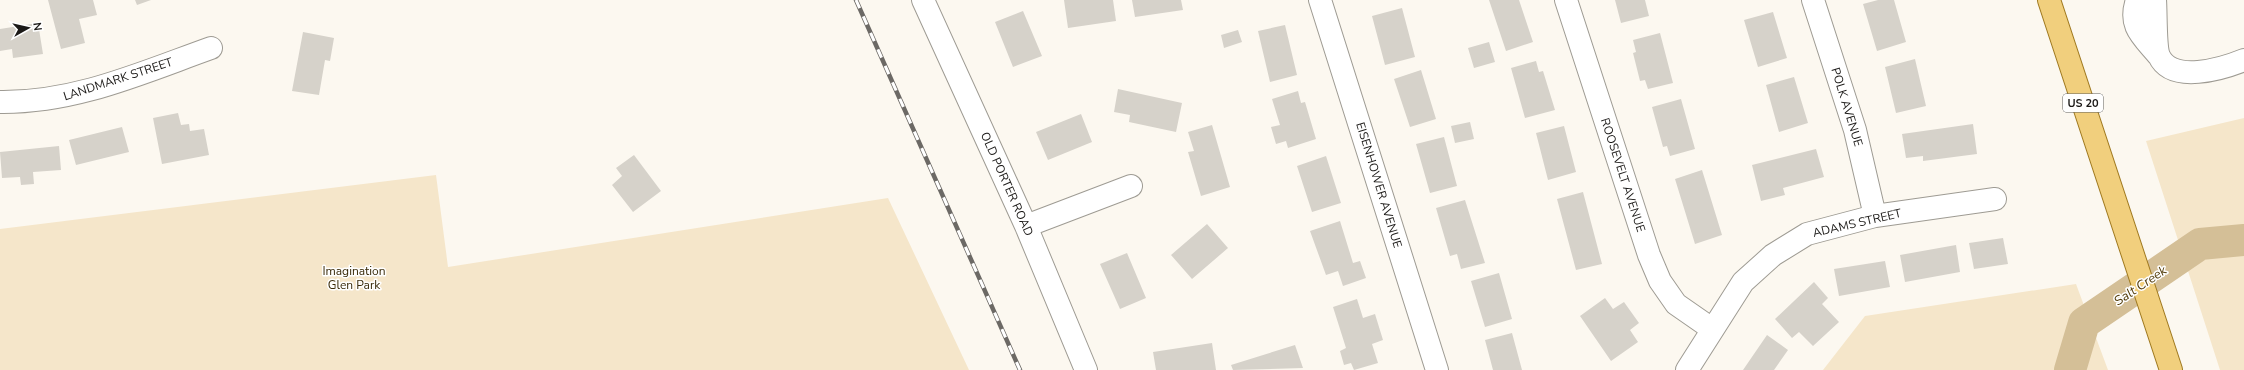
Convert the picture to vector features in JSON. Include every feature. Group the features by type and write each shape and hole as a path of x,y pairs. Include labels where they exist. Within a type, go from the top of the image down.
{"main road":[{"name":"US 20","path":"2049,0 2171,370"}],"street":[{"name":"OLD PORTER ROAD","path":"923,0 1026,226 1086,370"},
{"name":"EISENHOWER AVENUE","path":"1320,0 1437,370"},
{"name":"ROOSEVELT AVENUE","path":"1566,0 1649,255 1660,281 1676,304 1712,329"},
{"name":"POLK AVENUE","path":"1813,0 1855,130 1875,216"},
{"path":"2137,0 2133,13 2138,31 2164,63 2173,70 2187,73 2232,65 2244,60"},
{"path":"2155,0 2158,55"},
{"name":"LANDMARK STREET","path":"0,102 28,102 63,97 102,87 211,48"},
{"path":"1026,226 1132,186"},
{"name":"ADAMS STREET","path":"1688,370 1712,329 1743,282 1773,255 1807,234 1875,216 1995,199"}],"green space":[{"path":"2244,118 2244,370 2220,370 2146,141"},
{"name":"Imagination Glen Park","path":"436,175 448,267 888,198 969,370 0,370 0,229"},
{"path":"2076,284 2108,370 1823,370 1865,316"}],"building":[{"path":"48,0 93,0 97,15 79,19 85,43 61,49"},
{"path":"135,0 151,0 137,5"},
{"path":"1064,0 1113,0 1116,21 1068,28"},
{"path":"1132,0 1181,0 1183,10 1135,17"},
{"path":"1489,0 1519,0 1533,42 1506,51"},
{"path":"1615,0 1645,0 1649,16 1621,23"},
{"path":"1878,0 1894,0 1906,42 1877,51 1863,4"},
{"path":"1402,8 1415,57 1385,65 1372,16"},
{"path":"1023,11 1042,56 1013,67 995,22"},
{"path":"1773,12 1787,58 1758,67 1744,20"},
{"path":"38,23 43,54 13,58 12,49 0,51 0,29"},
{"path":"1285,25 1297,75 1270,82 1258,31"},
{"path":"1238,30 1242,42 1224,48 1221,35"},
{"path":"303,32 334,38 330,61 325,60 319,95 292,91"},
{"path":"1660,33 1673,83 1648,89 1645,80 1640,81 1633,53 1636,52 1633,40"},
{"path":"1489,42 1495,62 1474,68 1468,48"},
{"path":"1915,59 1926,106 1896,113 1885,67"},
{"path":"1536,61 1539,72 1543,71 1555,110 1525,118 1511,68"},
{"path":"1421,70 1436,119 1410,127 1394,79"},
{"path":"1794,77 1808,123 1779,132 1766,85"},
{"path":"1118,89 1182,103 1176,132 1129,122 1130,115 1114,112"},
{"path":"1298,91 1301,103 1305,102 1316,139 1288,148 1286,141 1276,144 1271,127 1280,125 1272,99"},
{"path":"1681,99 1695,149 1670,156 1667,146 1663,147 1652,107"},
{"path":"178,113 181,125 189,124 190,131 204,129 209,155 162,164 153,118"},
{"path":"1081,114 1092,142 1048,160 1036,132"},
{"path":"1470,122 1474,139 1455,143 1451,126"},
{"path":"1973,124 1977,154 1923,161 1923,156 1906,158 1902,134"},
{"path":"1212,125 1230,187 1201,196 1188,152 1194,151 1188,132"},
{"path":"1564,126 1576,172 1548,180 1536,133"},
{"path":"122,127 129,152 76,165 69,140"},
{"path":"1444,137 1457,186 1430,193 1416,144"},
{"path":"59,146 61,170 33,172 34,184 21,185 20,177 2,178 0,152"},
{"path":"1816,149 1824,177 1783,188 1785,195 1761,201 1752,165"},
{"path":"634,155 661,191 633,212 612,185 622,176 616,168"},
{"path":"1326,156 1341,203 1312,212 1297,166"},
{"path":"1702,170 1722,235 1695,244 1675,179"},
{"path":"1583,192 1602,264 1576,270 1557,199"},
{"path":"1465,200 1485,263 1461,269 1457,254 1450,256 1436,208"},
{"path":"1340,221 1353,263 1360,261 1366,278 1343,286 1338,271 1326,275 1310,231"},
{"path":"1207,224 1228,248 1192,279 1171,255"},
{"path":"2003,238 2008,264 1974,269 1969,243"},
{"path":"1956,245 1960,272 1905,282 1900,255"},
{"path":"1127,253 1146,298 1120,309 1100,264"},
{"path":"1885,261 1890,287 1839,296 1834,269"},
{"path":"1499,273 1512,319 1485,327 1471,281"},
{"path":"1814,282 1828,298 1822,304 1839,322 1813,346 1799,332 1792,338 1775,319"},
{"path":"1605,298 1613,309 1624,302 1639,323 1630,330 1638,342 1611,361 1580,316"},
{"path":"1357,299 1363,318 1375,314 1383,340 1372,344 1378,363 1354,370 1351,363 1344,365 1340,351 1346,348 1333,307"},
{"path":"1512,333 1522,370 1493,370 1485,340"},
{"path":"1767,335 1788,350 1774,370 1743,370"},
{"path":"1212,343 1216,370 1156,370 1153,352"},
{"path":"1295,345 1303,368 1233,370 1231,365"}],"waterway":[{"name":"Salt Creek","path":"2070,370 2084,323 2200,244 2244,240"}],"railway":[{"path":"856,0 1020,370"}]}
